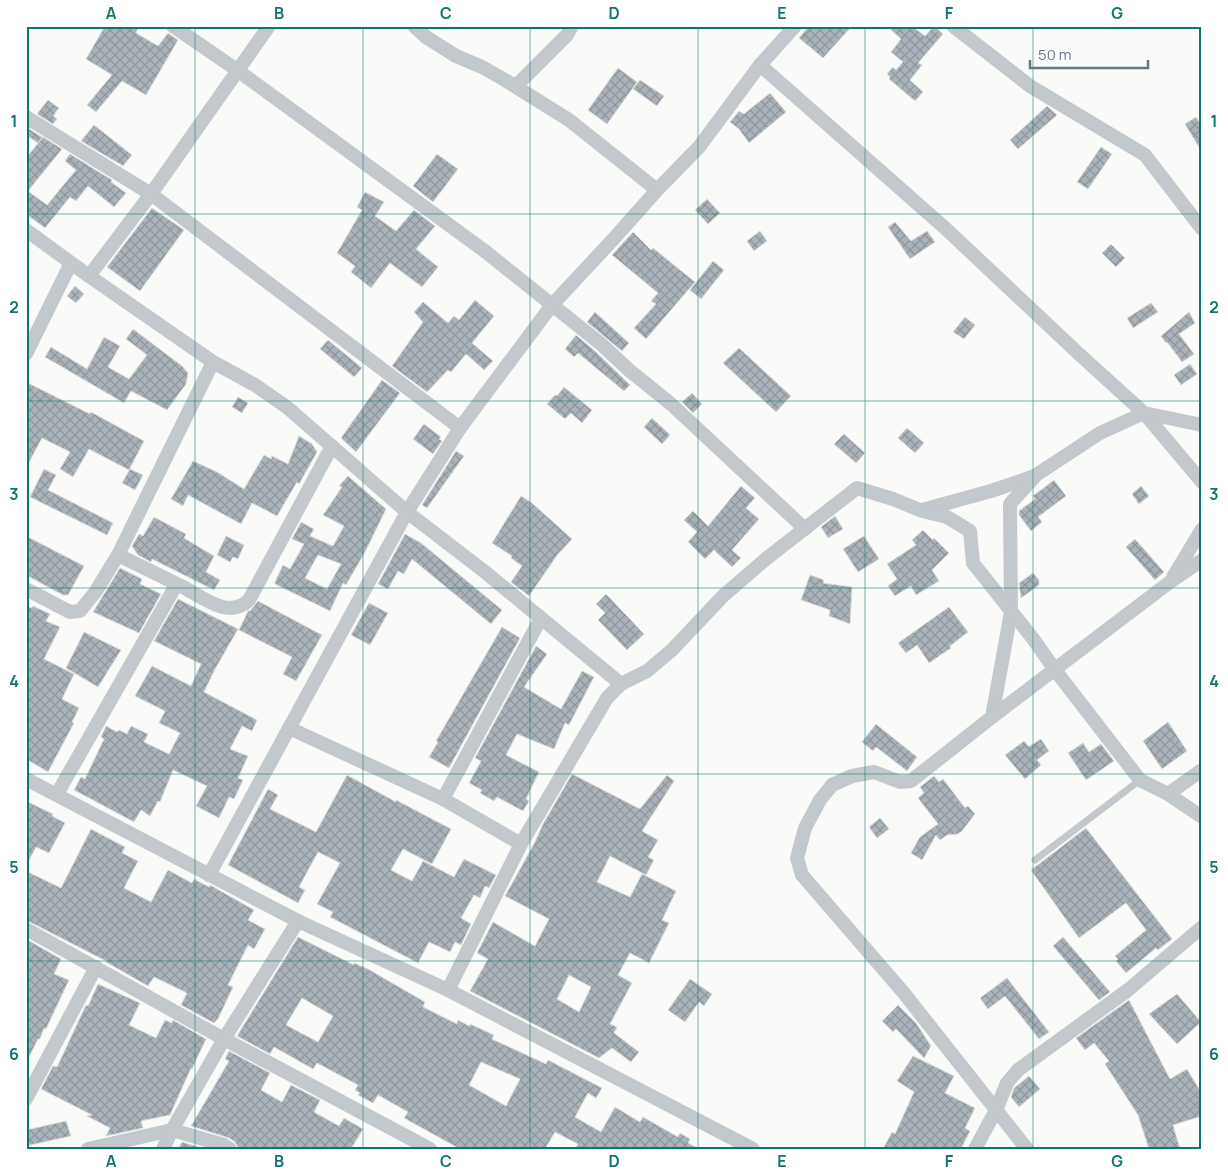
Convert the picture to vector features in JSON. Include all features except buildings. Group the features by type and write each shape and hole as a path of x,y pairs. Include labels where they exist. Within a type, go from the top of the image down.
{"street":[{"path":"173,26 237,70 486,252 601,344 628,370 671,404 805,529"},
{"path":"89,276 150,194 268,26"},
{"path":"414,26 426,37 456,56 482,67 516,86 569,120 657,190"},
{"path":"516,86 567,36 572,26"},
{"path":"209,875 407,512 460,428 552,305 699,147 760,65 795,26"},
{"path":"953,26 1030,86 1146,155 1202,229"},
{"path":"760,65 945,228 1144,413 1202,482"},
{"path":"26,117 150,194 460,428"},
{"path":"26,230 212,362 255,385 288,408 407,512 485,572 621,684"},
{"path":"26,354 71,263"},
{"path":"26,589 70,612 80,611 96,591 118,555 212,362"},
{"path":"922,511 991,491 1036,475 1100,433 1144,413 1202,424"},
{"path":"118,555 221,607 230,609 244,605 332,446"},
{"path":"992,716 1011,612 1010,504 1036,475"},
{"path":"448,990 521,844 607,698 621,684 647,671 672,650 723,596 767,558 857,488 893,499 922,511 947,517 970,531 972,563 1034,640 1054,670 1140,780 1168,794 1202,816"},
{"path":"1170,582 1202,529"},
{"path":"1027,1149 903,992 802,875 797,858 805,828 820,800 832,785 852,776 874,772 900,782 911,781 992,716 1202,560"},
{"path":"57,794 175,588 179,585"},
{"path":"444,798 541,618"},
{"path":"289,728 444,798 521,844"},
{"path":"1168,794 1202,770"},
{"path":"26,779 298,921 448,990 753,1149"},
{"path":"163,1149 224,1039 298,921"},
{"path":"975,1149 996,1110 1007,1083 1018,1070 1128,990 1202,927"},
{"path":"26,929 224,1039 430,1149"},
{"path":"27,1096 96,967"},
{"path":"88,1149 172,1130 224,1145 230,1149"}],"lane":[{"path":"1035,860 1140,780"}]}
